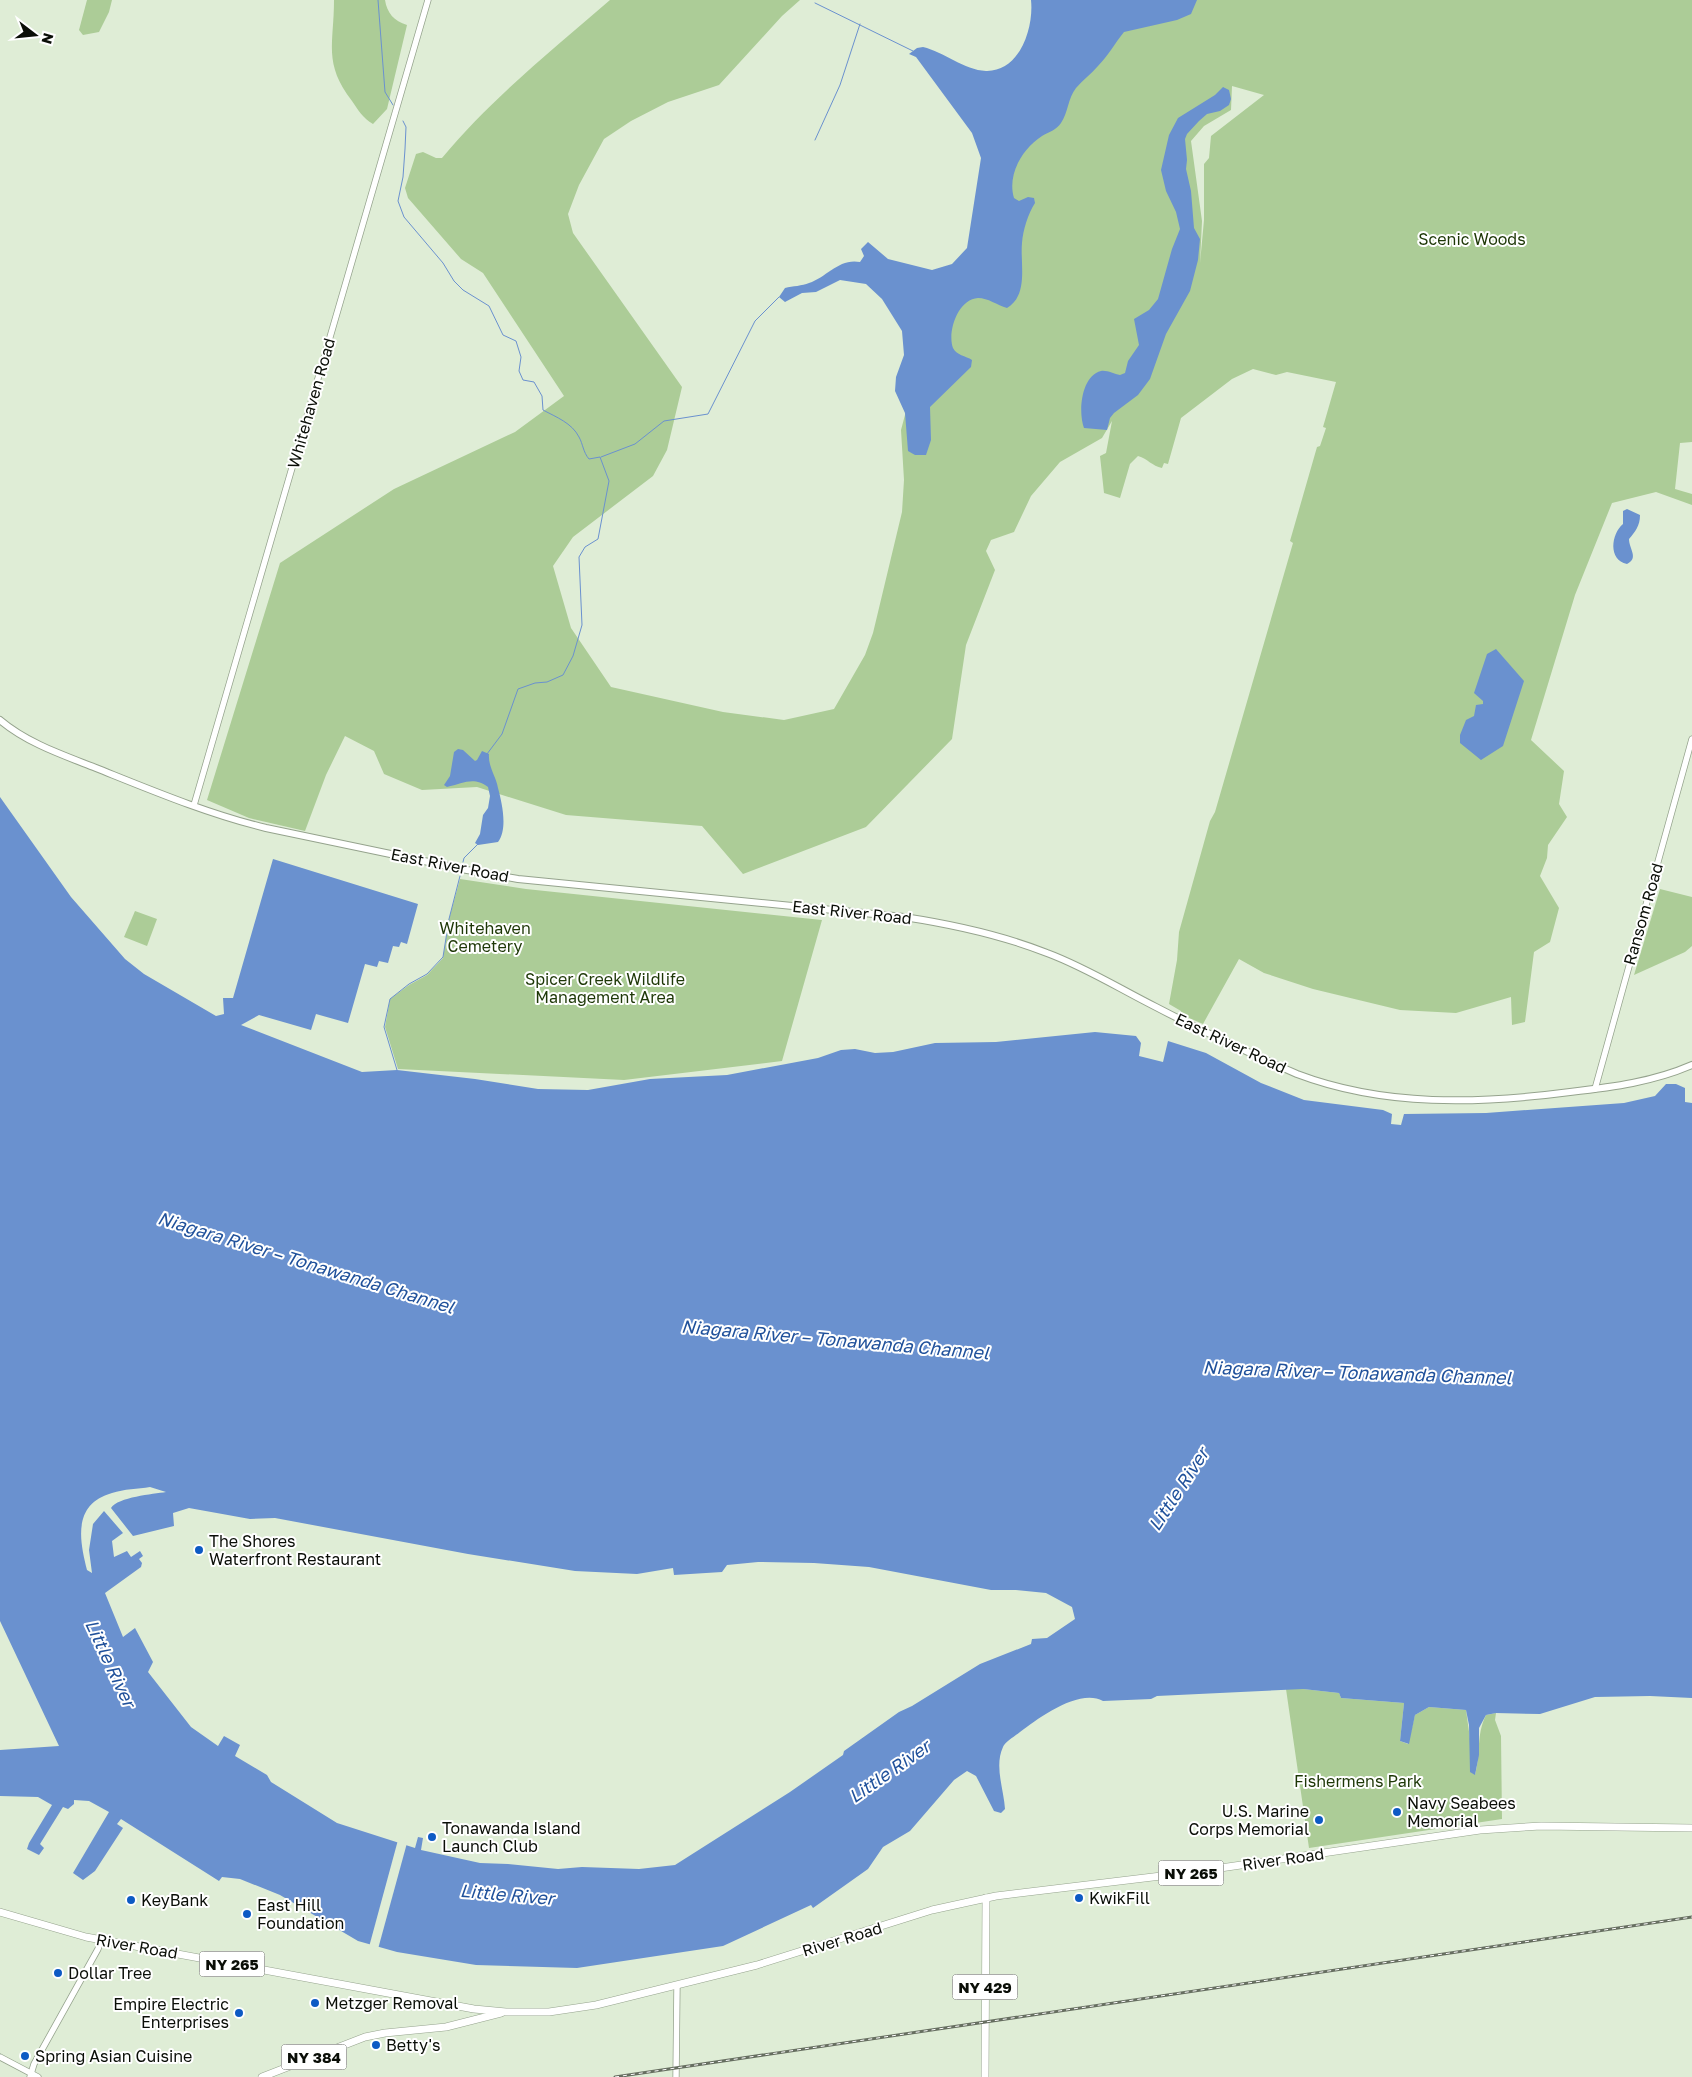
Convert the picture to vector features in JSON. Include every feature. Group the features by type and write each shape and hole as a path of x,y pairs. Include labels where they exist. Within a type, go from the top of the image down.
{"main road":[{"name":"East River Road","path":"0,720 19,733 56,751 237,821 266,828 503,876 894,916 947,925 1031,947 1060,958 1157,1008 1284,1068 1319,1082 1356,1091 1451,1101 1494,1100 1595,1089 1661,1077 1692,1065"},
{"name":"River Road","path":"0,1912 57,1930 100,1940 474,2008 506,2012 567,2010 677,1986 757,1965 939,1908 986,1898 1186,1873 1480,1830 1538,1826 1692,1828"},
{"name":"NY 429","path":"984,2077 986,1898"},
{"name":"NY 384","path":"262,2077 366,2037 385,2033 446,2027 506,2012"}],"street":[{"name":"Whitehaven Road","path":"194,805 428,0"},
{"name":"Ransom Road","path":"1595,1089 1692,740"},
{"path":"30,2075 56,2021 98,1949 100,1940"},
{"path":"676,2077 677,1986"},
{"path":"0,2057 30,2075 38,2077"}],"green space":[{"path":"87,0 112,0 109,12 99,32 83,35 79,30"},
{"path":"334,0 385,0 387,9 392,16 407,25 387,109 373,124 359,111 343,88 337,75 332,53"},
{"name":"Scenic Woods","path":"610,0 800,0 782,16 719,85 668,102 631,121 604,139 579,185 568,214 573,233 682,387 667,450 653,476 573,537 553,566 571,628 611,687 723,712 784,720 834,709 865,655 873,633 902,512 904,480 901,430 922,351 976,242 1067,0 1692,0 1692,442 1680,443 1675,489 1692,494 1692,505 1656,492 1612,503 1575,595 1531,740 1564,771 1559,804 1567,817 1548,845 1547,858 1540,876 1559,908 1550,942 1534,952 1525,1022 1512,1025 1511,997 1456,1013 1400,1010 1313,989 1264,973 1239,959 1203,1024 1180,1014 1181,1011 1169,1004 1177,960 1179,932 1293,543 1290,541 1317,447 1320,446 1326,428 1323,427 1336,382 1287,372 1276,375 1253,369 1232,379 1181,418 1168,464 1164,463 1162,468 1138,456 1130,464 1120,498 1104,493 1100,456 1106,453 1112,421 1102,438 1060,462 1031,496 1014,532 991,540 986,551 995,570 966,645 952,739 866,827 743,874 702,826 566,815 477,787 422,790 384,774 374,751 345,736 326,775 305,831 249,818 207,800 280,563 394,489 515,432 564,396 483,273 461,259 408,198 405,188 416,154 423,152 436,158 442,158 501,95","holes":["1232,86 1264,95 1211,136 1209,158 1204,164 1204,220 1200,263 1202,221 1191,141 1204,126 1231,110"]},
{"name":"Spicer Creek Wildlife Management Area","path":"460,879 526,889 822,920 782,1061 624,1080 398,1069 385,1027 390,999 427,975 443,958 449,919"},
{"path":"1660,889 1692,897 1692,946 1685,952 1634,975"},
{"path":"135,911 157,919 147,946 124,937"},
{"name":"Fishermens Park","path":"1286,1689 1339,1693 1341,1698 1404,1703 1400,1741 1408,1744 1415,1715 1429,1707 1466,1710 1475,1775 1483,1722 1486,1715 1496,1713 1495,1720 1501,1736 1502,1819 1309,1848"}],"water":[{"path":"1031,0 1197,0 1191,14 1177,20 1124,32 1102,62 1076,88 1059,125 1035,141 1018,163 1013,180 1014,198 1019,201 1028,197 1034,198 1035,203 1023,233 1021,287 1014,302 1007,308 989,300 978,298 965,304 960,310 953,325 953,348 956,352 972,360 971,367 930,407 931,440 926,455 915,455 908,451 905,413 895,391 896,377 904,355 902,331 882,299 866,284 840,280 816,292 802,293 785,302 779,297 785,288 809,283 839,265 860,262 864,256 861,249 868,242 888,259 932,270 952,264 967,248 981,158 972,133 916,57 909,54 917,48 923,47 970,68 986,71 998,69 1008,64 1022,46 1030,23"},
{"path":"1223,87 1229,90 1231,99 1229,105 1220,111 1207,114 1187,134 1185,139 1186,169 1191,191 1194,228 1200,239 1198,260 1190,291 1166,334 1150,379 1138,395 1114,413 1110,418 1107,430 1084,428 1081,404 1085,387 1094,374 1101,371 1120,375 1125,373 1128,361 1139,345 1134,319 1149,310 1158,299 1172,249 1180,229 1176,212 1166,191 1161,170 1169,135 1178,118 1215,95"},
{"path":"1627,509 1640,515 1640,519 1638,526 1629,539 1633,556 1631,562 1627,564 1621,562 1617,557 1613,546 1616,534 1623,524 1623,511"},
{"path":"1496,649 1524,681 1503,746 1481,760 1460,743 1460,735 1466,720 1474,716 1476,705 1483,704 1483,701 1474,693 1487,654"},
{"path":"458,749 463,750 475,761 482,751 489,754 503,816 503,830 498,842 478,845 475,843 480,834 483,815 488,808 490,796 488,787 473,781 447,787 444,785 450,776 454,752"},
{"path":"0,797 71,897 125,959 144,974 216,1016 224,1014 223,998 233,998 273,859 418,904 407,944 401,942 399,947 393,946 388,963 379,961 377,967 365,964 348,1023 316,1014 311,1030 259,1015 241,1025 362,1072 397,1070 538,1089 588,1090 650,1079 727,1075 818,1058 841,1050 855,1049 875,1053 893,1052 935,1043 996,1042 1095,1032 1136,1036 1141,1043 1139,1056 1163,1062 1168,1041 1206,1053 1261,1083 1304,1100 1383,1110 1392,1114 1391,1124 1401,1125 1404,1114 1486,1113 1624,1103 1655,1096 1666,1084 1676,1084 1685,1088 1685,1102 1692,1103 1692,1698 1650,1696 1595,1697 1540,1714 1496,1713 1486,1715 1479,1728 1479,1755 1475,1775 1470,1772 1469,1725 1466,1710 1429,1707 1415,1715 1409,1744 1400,1741 1404,1703 1341,1698 1339,1693 1303,1689 1157,1696 1151,1699 1103,1701 1083,1698 1071,1701 1048,1713 1004,1745 999,1762 1005,1809 1001,1813 994,1811 976,1776 967,1771 954,1780 910,1831 883,1847 868,1869 813,1908 811,1905 723,1946 577,1968 476,1965 397,1952 358,1941 280,1895 240,1879 222,1877 219,1881 121,1819 117,1824 123,1828 95,1871 83,1880 73,1873 109,1812 89,1801 74,1800 74,1804 68,1809 63,1807 40,1844 44,1848 39,1855 27,1849 52,1805 38,1797 0,1796 0,1750 59,1746 0,1621","holes":["150,1487 166,1492 121,1501 111,1508 133,1536 174,1526 173,1513 189,1508 250,1519 275,1518 468,1554 575,1571 637,1574 673,1568 674,1575 722,1572 727,1565 758,1562 814,1563 869,1567 991,1590 1046,1593 1072,1607 1075,1619 1047,1638 1032,1639 1031,1644 980,1664 899,1712 844,1751 843,1755 790,1792 675,1865 639,1869 582,1867 558,1869 480,1863 421,1850 423,1838 418,1837 415,1848 337,1823 271,1782 267,1775 235,1756 240,1745 224,1736 218,1746 191,1727 148,1672 153,1662 135,1628 123,1637 105,1593 141,1567 142,1563 139,1559 143,1556 140,1551 131,1557 127,1551 114,1557 112,1541 123,1533 104,1511 93,1524 89,1550 92,1573 87,1570 82,1546 82,1524 85,1514 99,1498 112,1493"]}],"pier":[{"path":"398,1840 407,1843 378,1949 369,1947"}],"waterway":[{"path":"378,0 385,92 393,105"},
{"path":"815,3 913,51"},
{"path":"815,140 840,85 860,24"},
{"path":"403,121 406,127 405,149 403,177 398,201 404,217 443,263 454,281 463,290 489,306 503,335 516,341 521,357 519,371 523,380 534,382 542,396 543,410 563,421 576,432 589,459 600,457 609,481 598,539 585,547 579,557 582,625 573,656 563,675 547,682 535,683 518,689 502,734 487,754"},
{"path":"601,457 635,444 664,421 708,414 755,321 779,297"},
{"path":"463,862 464,858 478,844"},
{"path":"397,1070 384,1027 390,999 409,984 427,974 443,957 449,919 460,876"}],"railway":[{"path":"615,2077 1692,1917"}],"place":[{"name":"The Shores Waterfront Restaurant","path":"199,1550"},
{"name":"Navy Seabees Memorial","path":"1397,1812"},
{"name":"U.S. Marine Corps Memorial","path":"1319,1820"},
{"name":"Tonawanda Island Launch Club","path":"432,1837"},
{"name":"KwikFill","path":"1079,1898"},
{"name":"KeyBank","path":"131,1900"},
{"name":"East Hill Foundation","path":"247,1914"},
{"name":"Dollar Tree","path":"58,1973"},
{"name":"Metzger Removal","path":"315,2003"},
{"name":"Empire Electric Enterprises","path":"239,2013"},
{"name":"Betty's","path":"376,2045"},
{"name":"Spring Asian Cuisine","path":"25,2056"}],"park label":[{"name":"Whitehaven Cemetery","path":"485,937"}],"water label":[{"name":"Niagara River – Tonawanda Channel","path":"306,1262"},
{"name":"Niagara River – Tonawanda Channel","path":"835,1339"},
{"name":"Niagara River – Tonawanda Channel","path":"1357,1372"},
{"name":"Little River","path":"1178,1489"},
{"name":"Little River","path":"111,1663"},
{"name":"Little River","path":"889,1771"},
{"name":"Little River","path":"507,1894"}]}
